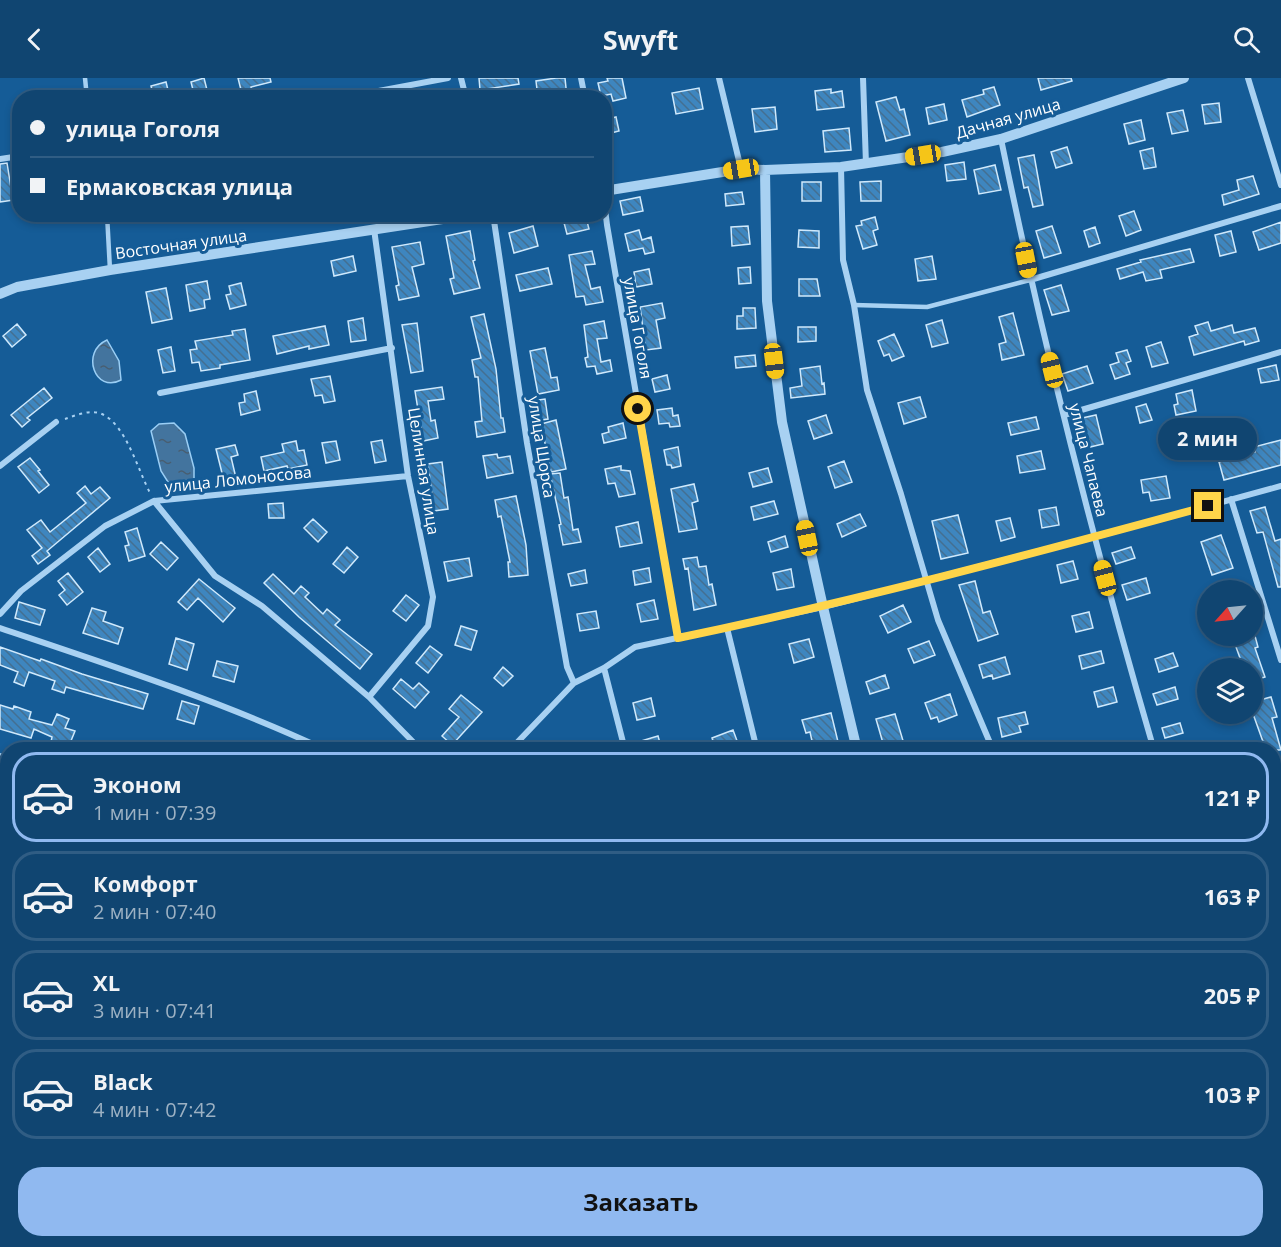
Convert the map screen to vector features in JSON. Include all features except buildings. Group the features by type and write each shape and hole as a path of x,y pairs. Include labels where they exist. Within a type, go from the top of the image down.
{"street":[{"path":"384,90 448,78"},
{"path":"719,78 741,169"},
{"path":"863,78 866,164"},
{"name":"Дачная улица","path":"765,170 841,167 942,152 1001,139 1184,78"},
{"path":"1248,78 1281,185"},
{"name":"улица Чапаева","path":"1001,139 1030,280 1094,537 1152,742"},
{"path":"841,167 843,260 854,305 867,390 901,494 938,620 990,742"},
{"path":"612,190 741,169 765,170 767,301 782,422 855,742"},
{"path":"1030,280 1281,206"},
{"name":"Восточная улица","path":"0,294 17,287 110,270 258,249 421,222"},
{"name":"улица Щорса","path":"494,222 527,443 567,667 574,683"},
{"name":"улица Гоголя","path":"607,222 678,638"},
{"name":"Целинная улица","path":"369,697 428,626 433,597 408,476 374,229"},
{"path":"160,393 392,348"},
{"path":"1064,415 1281,352"},
{"path":"0,466 56,422"},
{"name":"улица Ломоносова","path":"0,614 21,591 105,526 154,501 408,476"},
{"path":"518,742 574,683 604,668 635,647 823,607 1281,486"},
{"path":"1231,499 1281,658"},
{"path":"154,501 215,576 262,606 369,697 413,742"},
{"path":"0,628 130,671 270,724 309,742"},
{"path":"727,628 755,742"},
{"path":"604,668 623,742"}],"lane":[{"path":"107,222 110,270"},
{"path":"854,305 927,307 1030,280"}],"path":[{"path":"56,422 84,413 100,413 118,426 154,501"}],"water":[{"path":"107,340 119,361 121,380 112,383 98,377 93,362 94,353"},
{"path":"174,423 185,434 194,468 194,480 168,482 161,471 151,431 159,424"}],"route":[{"path":"638,409 678,638 823,607 1208,506"}]}
